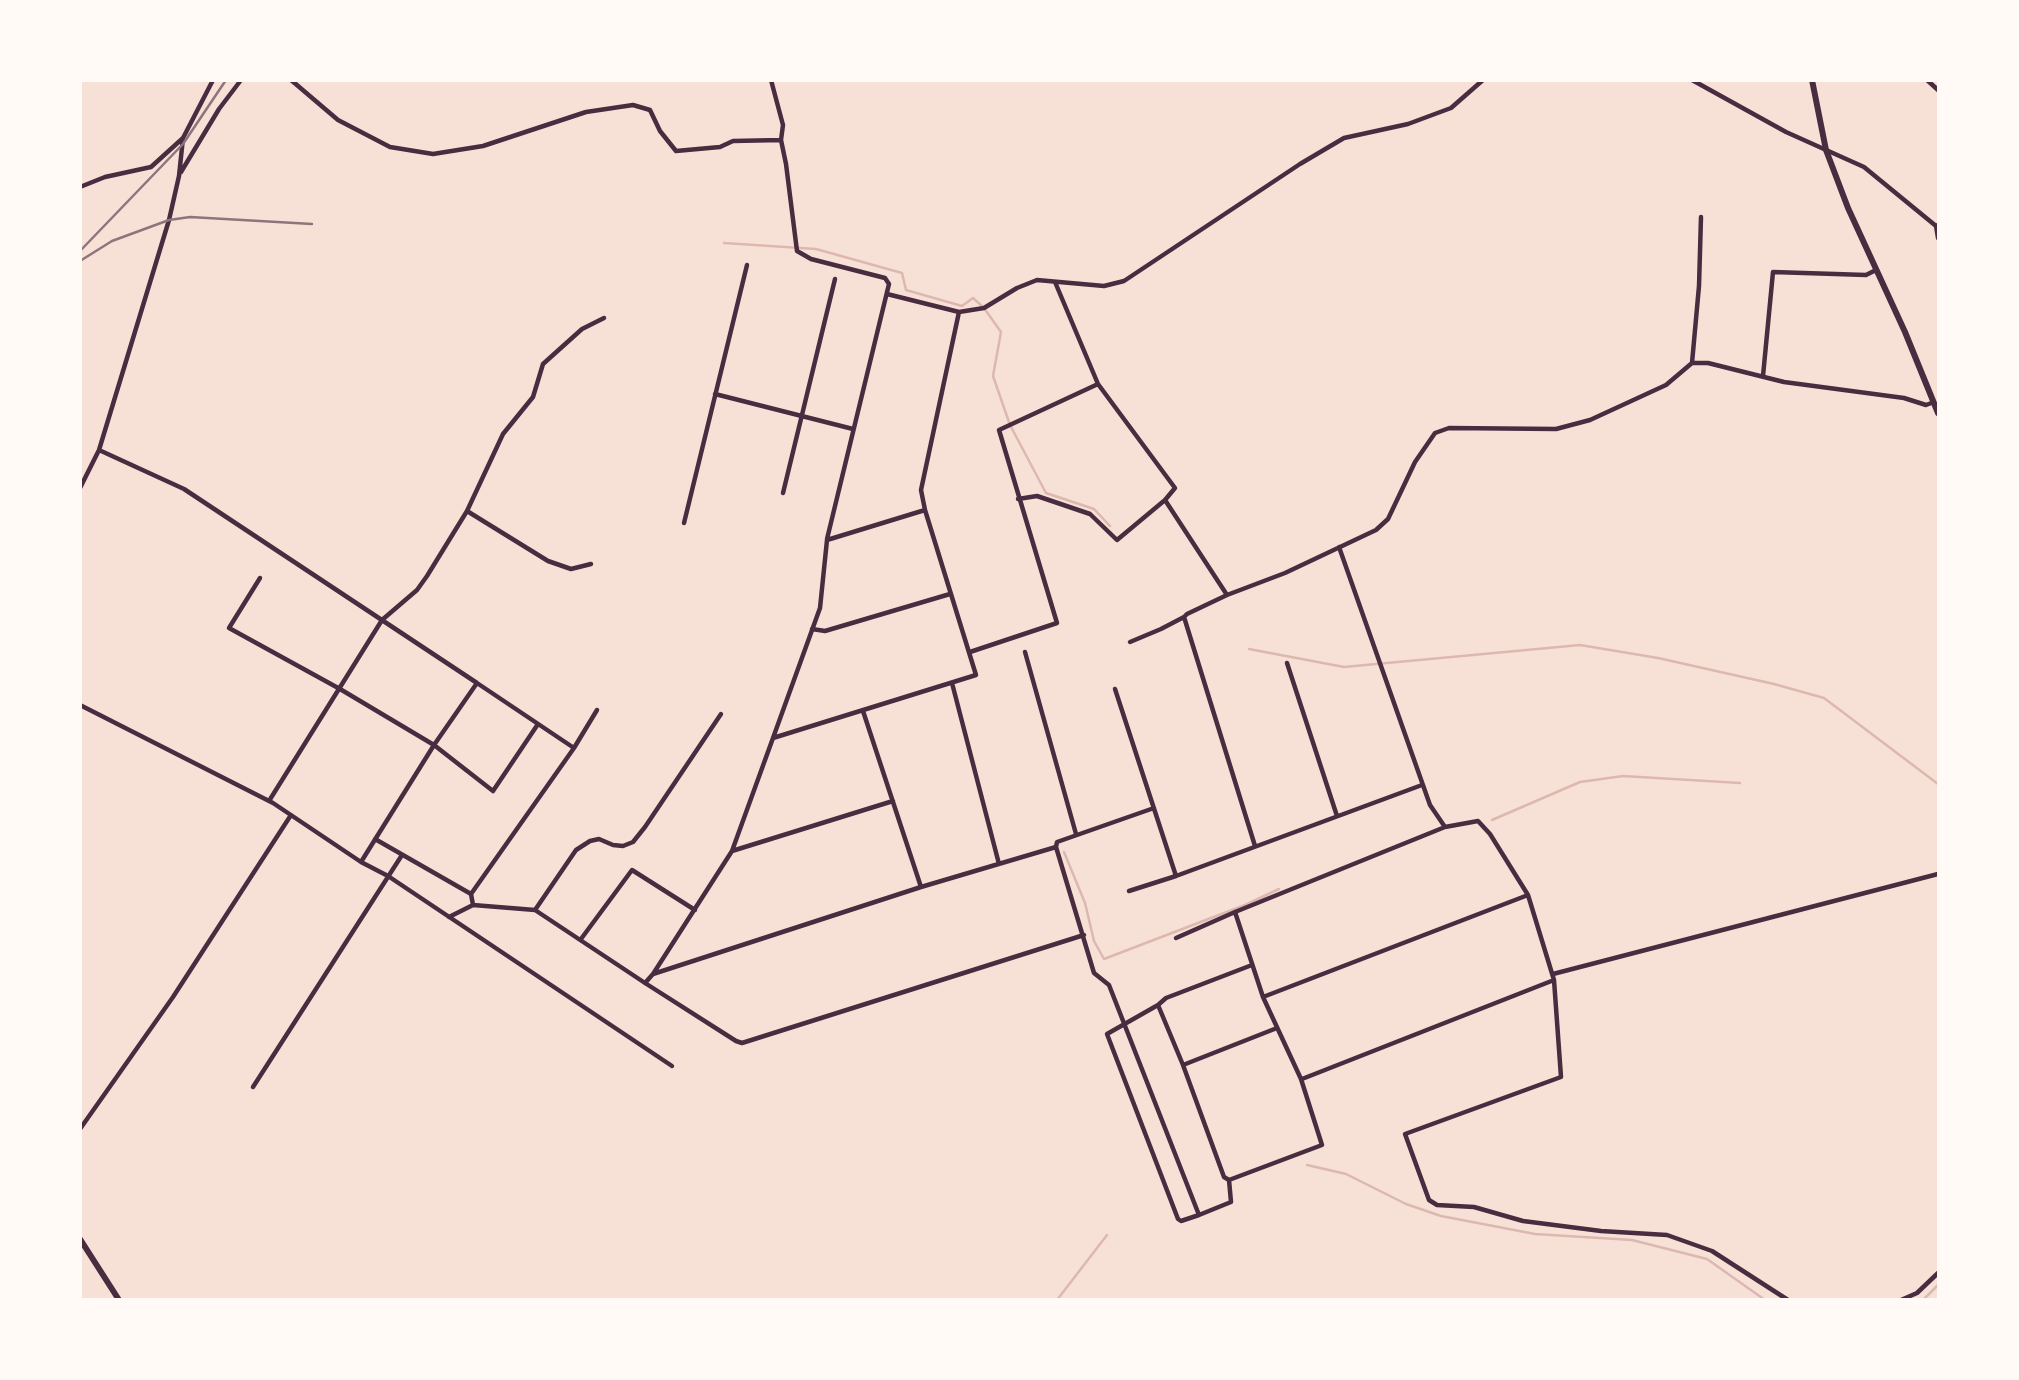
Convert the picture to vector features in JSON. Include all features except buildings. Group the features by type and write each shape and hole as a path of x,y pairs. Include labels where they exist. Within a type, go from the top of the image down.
{"main road":[{"path":"1812,80 1826,150 1848,208 1935,399 1938,414"},
{"path":"80,1238 119,1300"}],"street":[{"path":"80,187 105,177 151,167 183,138 213,80"},
{"path":"179,176 219,109 241,80"},
{"path":"292,80 338,120 390,147 433,154 483,146 586,112 633,105 650,110 660,131 676,150 720,147 733,141 781,140"},
{"path":"645,983 695,911 732,851 820,608 827,540 889,284 885,278 811,259 797,251 781,140 783,125 771,80"},
{"path":"887,293 959,312 984,308 1017,288 1037,280 1104,286 1124,282 1300,164 1344,138 1408,124 1451,108 1483,80"},
{"path":"1692,80 1786,132 1864,167 1937,226 1938,238"},
{"path":"1927,80 1938,90"},
{"path":"81,487 99,450 169,220 179,176 183,138"},
{"path":"1692,363 1699,286 1701,217"},
{"path":"684,523 747,265"},
{"path":"1763,377 1773,272 1866,275 1876,270"},
{"path":"783,493 835,279"},
{"path":"1018,499 1037,496 1090,514 1117,540 1165,500 1175,488 1098,384 1055,281"},
{"path":"773,738 976,675 921,490 959,312"},
{"path":"269,801 382,621 417,590 467,511 503,434 533,397 543,364 582,329 604,317"},
{"path":"1130,642 1227,595 1285,573 1376,530 1388,519 1415,462 1435,433 1449,428 1556,429 1590,421 1666,385 1692,363 1708,363 1784,382 1904,398 1926,405 1935,399"},
{"path":"970,652 1057,622 999,430 1098,384"},
{"path":"715,394 853,429"},
{"path":"99,450 184,489 573,748"},
{"path":"1165,500 1227,595"},
{"path":"827,540 925,510"},
{"path":"467,511 548,561 571,569 590,564"},
{"path":"1339,547 1422,785 1430,805 1445,827"},
{"path":"260,578 229,628 340,689 434,746 494,792 538,724"},
{"path":"812,629 825,631 950,594"},
{"path":"1184,617 1255,846"},
{"path":"1026,652 1076,834"},
{"path":"1287,663 1337,816"},
{"path":"361,862 477,683"},
{"path":"952,683 999,864"},
{"path":"1115,689 1175,876"},
{"path":"80,705 269,801 449,916 672,1066"},
{"path":"473,905 471,894 597,710"},
{"path":"863,711 921,887"},
{"path":"535,910 576,850 599,839 623,846 633,842 721,714"},
{"path":"1129,891 1422,785"},
{"path":"732,851 893,801"},
{"path":"1154,808 1076,834 1057,842 1056,847 1094,972 1109,985 1199,1215"},
{"path":"80,1129 173,997 291,815"},
{"path":"1175,938 1445,827 1478,821 1490,834 1528,895 1553,977 1561,1077 1405,1134 1429,1200 1437,1205 1474,1207 1523,1221 1667,1236 1712,1251 1788,1300"},
{"path":"375,839 471,894"},
{"path":"653,974 921,887 1056,847"},
{"path":"253,1087 402,855"},
{"path":"581,939 632,870 695,911"},
{"path":"1301,1079 1553,977 1938,874"},
{"path":"1263,997 1528,895"},
{"path":"449,916 473,905 535,910 736,1041 748,1042 1084,935"},
{"path":"1229,1180 1322,1145 1301,1079 1263,997 1235,912"},
{"path":"1229,1180 1231,1202 1181,1221 1177,1218 1108,1032 1158,1006 1166,998 1252,965"},
{"path":"1158,1006 1224,1177 1229,1180"},
{"path":"1183,1065 1277,1028"},
{"path":"1900,1300 1917,1293 1938,1273"}],"waterway":[{"path":"724,243 816,249 902,273 906,290 962,306 973,298 984,308 1001,332 993,376 1010,425 1046,493 1094,509 1110,526"},
{"path":"1249,649 1344,667 1580,645 1658,658 1824,698 1938,784"},
{"path":"1492,820 1580,782 1623,776 1740,783"},
{"path":"1064,852 1085,903 1094,941 1104,959 1245,905 1279,889"},
{"path":"1307,1165 1346,1174 1406,1204 1441,1216 1535,1234 1632,1240 1707,1259 1765,1300"},
{"path":"1057,1300 1107,1235"},
{"path":"1923,1300 1938,1285"}],"railway":[{"path":"80,251 183,144 226,80"},
{"path":"80,261 112,241 169,220 190,217 312,224"}]}
